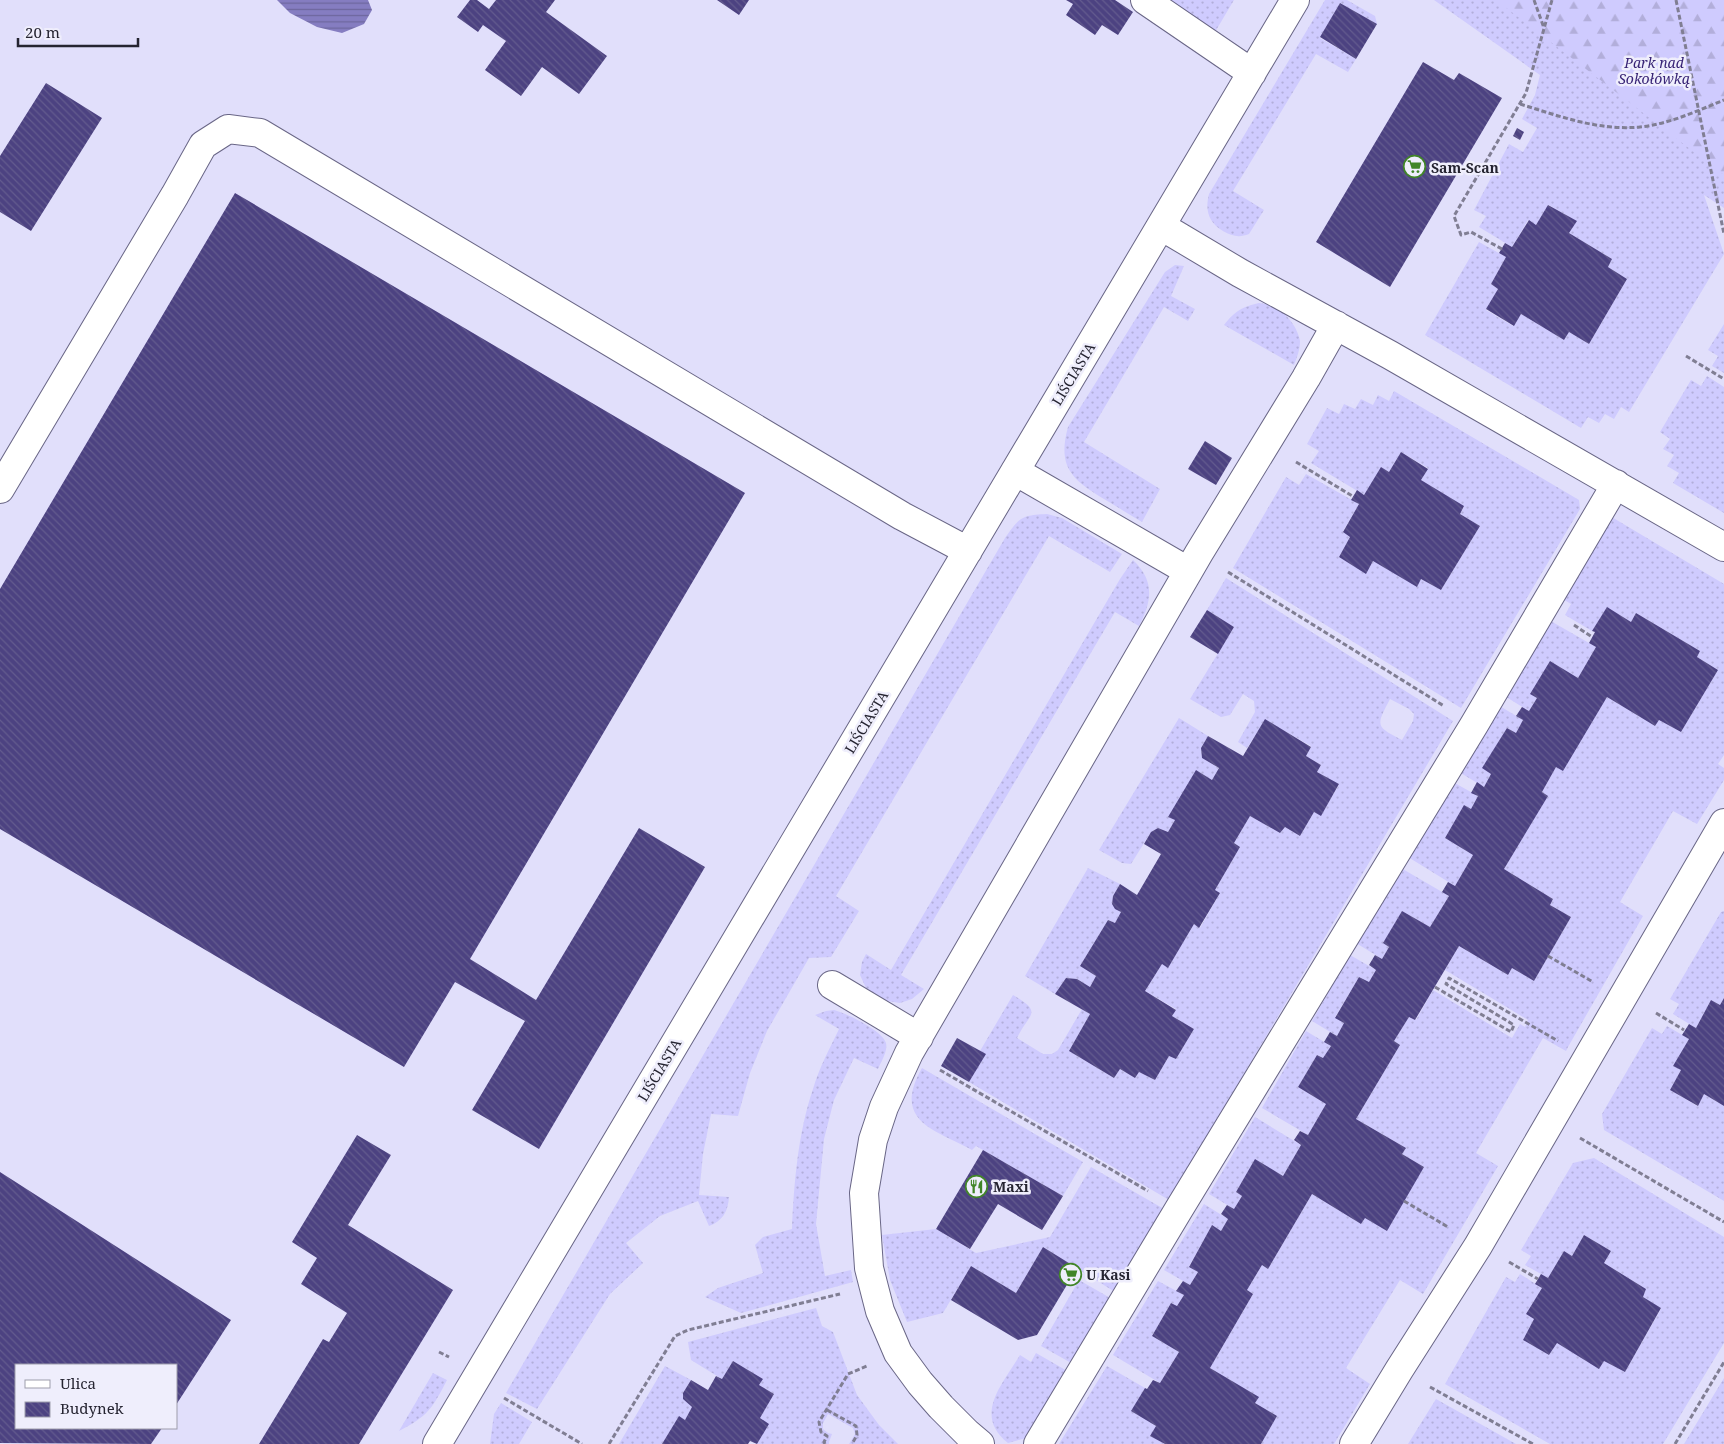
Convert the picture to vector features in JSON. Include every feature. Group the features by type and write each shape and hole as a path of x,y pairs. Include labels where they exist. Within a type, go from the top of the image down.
{"street":[{"path":"1145,0 1252,73"},
{"name":"LIŚCIASTA","path":"438,1444 1295,0"},
{"path":"0,489 203,145 228,129 260,133 902,516 968,551"},
{"path":"1161,226 1240,273 1336,325 1724,547"},
{"path":"980,1444 967,1433 920,1383 898,1353 880,1311 869,1268 864,1193 873,1140 884,1107 914,1045 1194,562 1306,378 1336,325"},
{"path":"1015,471 1194,562"},
{"path":"1038,1444 1474,725 1616,484"},
{"path":"1354,1444 1478,1246 1724,823"},
{"path":"832,985 914,1045"}],"path":[{"path":"1534,0 1544,29"},
{"path":"1502,249 1471,232 1461,235 1454,216 1526,93 1552,0"},
{"path":"1676,0 1724,234"},
{"path":"1520,104 1581,123 1609,127 1641,127 1676,119 1724,100"},
{"path":"1686,356 1724,379"},
{"path":"1291,458 1354,496"},
{"path":"1194,562 1474,725"},
{"path":"1548,956 1622,998"},
{"path":"1435,987 1511,1032 1514,1025 1446,984 1449,978 1587,1058"},
{"path":"1656,1013 1684,1030"},
{"path":"914,1045 1179,1209"},
{"path":"1551,1121 1724,1222"},
{"path":"1404,1201 1478,1246"},
{"path":"1508,1261 1538,1279"},
{"path":"609,1444 675,1336 688,1330 873,1286"},
{"path":"825,1444 827,1436 821,1432 820,1422 848,1374 898,1353"},
{"path":"1675,1444 1724,1362"},
{"path":"1399,1370 1533,1444"},
{"path":"498,1395 582,1444"},
{"path":"827,1410 856,1426 857,1435 852,1444"}],"green space":[{"path":"1169,0 1234,0 1215,32"},
{"path":"1325,0 1347,0 1375,16 1377,24 1340,3 1320,38 1356,59 1348,72 1316,54 1233,191 1264,210 1249,234 1236,236 1229,234 1211,220 1207,205 1209,194"},
{"path":"1434,0 1724,0 1724,208 1704,195 1724,254 1629,412 1621,407 1614,419 1605,414 1599,423 1588,417 1581,428 1425,335 1479,242 1506,257 1491,284 1498,289 1486,310 1513,326 1521,314 1564,340 1569,332 1589,344 1627,279 1608,267 1612,259 1569,233 1576,221 1549,205 1536,225 1528,220 1512,247 1479,227 1486,216 1474,210 1509,144 1523,152 1537,128 1522,119 1535,95 1540,75"},
{"name":"Park nad Sokołówką","path":"1496,0 1724,0 1724,175"},
{"path":"1175,265 1184,266 1171,296 1195,309 1188,321 1164,307 1084,442 1160,489 1142,522 1093,492 1076,478 1066,462 1064,452 1065,441 1068,427 1165,272"},
{"path":"1259,303 1271,305 1278,309 1294,326 1300,341 1294,365 1224,325 1239,310"},
{"path":"1724,324 1724,373 1712,366 1718,356 1708,350"},
{"path":"1707,376 1724,387 1724,513 1673,483 1679,473 1667,466 1674,455 1663,449 1670,439 1660,432 1691,380 1701,386"},
{"path":"1394,391 1579,500 1580,509 1461,708 1233,568 1286,477 1299,485 1306,474 1359,504 1343,531 1350,537 1339,557 1366,573 1373,561 1417,586 1421,579 1441,590 1480,526 1460,514 1464,507 1421,480 1428,468 1401,452 1389,472 1381,468 1364,495 1311,463 1319,451 1307,444 1327,408 1339,414 1344,404 1355,409 1361,399 1373,405 1378,395 1389,401"},
{"path":"1047,514 1062,518 1122,554 1110,572 1049,536 836,896 859,911 831,957 809,958 767,1031 750,1073 738,1116 711,1114 703,1154 699,1195 729,1197 724,1215 709,1226 698,1201 660,1216 626,1243 643,1263 610,1294 537,1409 506,1393 1005,538 1022,519 1031,515"},
{"path":"1610,516 1724,584 1724,755 1718,764 1724,768 1724,780 1697,824 1673,811 1620,902 1643,916 1566,1051 1543,1038 1476,1153 1498,1166 1423,1294 1400,1280 1346,1368 1370,1384 1334,1444 1261,1444 1277,1416 1255,1403 1258,1397 1210,1368 1253,1294 1247,1290 1262,1265 1268,1269 1312,1194 1361,1224 1365,1218 1424,1167 1402,1154 1406,1148 1356,1119 1400,1045 1394,1041 1409,1017 1416,1020 1433,990 1512,1038 1520,1024 1525,1027 1528,1020 1445,970 1459,946 1508,975 1512,968 1534,981 1571,917 1550,905 1553,899 1504,869 1547,796 1542,792 1556,767 1607,697 1655,726 1659,720 1681,732 1718,670 1697,657 1700,651 1636,613 1631,622 1607,608 1592,631 1565,615 1571,604 1561,598"},
{"path":"1133,560 1145,576 1149,592 1147,608 1139,626 1115,612 901,975 924,989 912,999 900,1003 887,1001 866,988 860,975 862,962 866,954 891,970 1120,579"},
{"path":"1226,578 1453,721 1169,1200 969,1082 980,1051 1013,995 1023,1001 1031,1010 1029,1018 1017,1038 1043,1054 1052,1054 1058,1050 1082,1009 1090,1014 1069,1051 1114,1078 1120,1069 1135,1078 1139,1072 1155,1080 1169,1056 1176,1059 1194,1029 1172,1016 1176,1009 1145,991 1162,964 1168,967 1194,924 1200,928 1220,893 1215,890 1240,847 1234,843 1250,816 1280,833 1285,827 1300,836 1314,812 1321,815 1339,785 1317,772 1321,765 1306,756 1311,746 1265,720 1247,748 1238,742 1255,712 1254,701 1243,694 1230,715 1221,717 1190,699 1234,627 1207,610","holes":["1390,699 1409,709 1414,714 1413,721 1402,740 1383,728 1381,724 1382,715"]},
{"path":"1549,620 1596,647 1578,678 1550,661 1537,698 1529,711 1503,695"},
{"path":"1498,705 1523,720 1516,733 1507,728 1483,768 1491,774 1484,787 1459,772"},
{"path":"1179,718 1208,736 1201,748 1202,758 1219,768 1212,780 1197,771 1169,817 1175,820 1168,832 1160,829 1153,830 1131,864 1122,863 1099,850"},
{"path":"1453,782 1478,796 1471,809 1464,806 1445,838 1473,855 1455,886 1408,857"},
{"path":"1088,868 1120,884 1113,896 1112,904 1121,912 1115,923 1108,920 1080,966 1096,976 1090,987 1077,979 1066,978 1055,994 1025,976"},
{"path":"1401,868 1449,896 1430,927 1402,911 1384,943 1389,947 1382,959 1356,943"},
{"path":"1724,911 1724,998 1720,1005 1711,1000 1696,1028 1673,1014 1679,1004 1670,999 1721,912"},
{"path":"1350,955 1376,970 1369,982 1359,977 1335,1017 1344,1023 1337,1036 1312,1021"},
{"path":"834,1010 871,1028 886,1043 884,1056 878,1069 854,1058 834,1100 824,1139 816,1224 825,1276 851,1270 853,1282 741,1313 705,1297 718,1288 763,1273 755,1245 763,1237 792,1229 796,1176 804,1123 818,1073 839,1029 815,1015"},
{"path":"1667,1026 1689,1039 1674,1066 1681,1070 1670,1090 1697,1106 1704,1094 1724,1106 1724,1201 1604,1130 1602,1114 1652,1028 1662,1034"},
{"path":"1306,1031 1331,1046 1323,1058 1317,1055 1298,1087 1326,1104 1308,1135 1262,1108"},
{"path":"922,1068 1083,1162 1063,1196 976,1146 972,1150 931,1129 921,1121 914,1112 912,1100 914,1086"},
{"path":"1255,1117 1301,1145 1283,1176 1255,1160 1236,1192 1242,1196 1234,1209 1209,1194"},
{"path":"1594,1158 1724,1237 1724,1343 1663,1444 1550,1444 1445,1384 1506,1277 1515,1282 1520,1274 1542,1288 1526,1314 1534,1319 1523,1340 1549,1355 1557,1343 1599,1368 1604,1361 1625,1372 1661,1309 1643,1297 1646,1289 1604,1263 1611,1251 1584,1235 1572,1256 1564,1251 1548,1278 1525,1265 1531,1256 1521,1250 1573,1163"},
{"path":"1091,1167 1164,1209 1115,1292 1043,1247 1016,1293 971,1266 943,1313 907,1322 890,1280 882,1235 936,1229 976,1253 1050,1237"},
{"path":"1204,1204 1228,1219 1221,1231 1212,1226 1189,1266 1198,1272 1190,1285 1164,1270"},
{"path":"1079,1280 1112,1299 1073,1364 1041,1346"},
{"path":"1158,1281 1184,1295 1177,1306 1171,1303 1152,1336 1179,1352 1160,1383 1113,1355"},
{"path":"816,1308 822,1326 833,1332 857,1395 879,1425 898,1444 849,1444 855,1434 853,1428 828,1414 823,1423 823,1429 832,1434 829,1444 757,1444 768,1424 760,1418 774,1394 759,1385 762,1379 733,1361 722,1379 691,1360 688,1342"},
{"path":"1036,1353 1069,1372 1030,1437 1008,1443 998,1432 993,1422 994,1400 1020,1355 1031,1362"},
{"path":"665,1366 691,1380 683,1393 683,1399 692,1407 685,1420 679,1417 662,1444 619,1444"},
{"path":"1107,1366 1145,1388 1132,1411 1156,1426 1151,1436 1165,1444 1059,1444"},
{"path":"433,1373 447,1380 433,1405 417,1421 399,1431"},
{"path":"1724,1378 1724,1444 1684,1444"},
{"path":"1436,1399 1516,1444 1408,1444"},
{"path":"501,1403 532,1422 519,1444 490,1444 494,1414"}],"shaded area":[{"path":"277,0 368,0 372,10 364,24 342,33 317,27 290,13"}],"building":[{"path":"470,0 477,0 489,9 496,0 555,0 546,12 607,56 579,94 542,67 521,96 485,70 506,41 483,25 478,32 457,17"},
{"path":"717,0 749,0 739,15"},
{"path":"1066,0 1115,0 1133,12 1118,35 1102,25 1095,35 1066,15 1073,4"},
{"path":"1340,3 1377,24 1356,59 1320,37"},
{"path":"1423,62 1454,80 1459,73 1502,98 1390,287 1316,242"},
{"path":"46,83 102,118 31,231 0,212 0,156"},
{"path":"1517,128 1524,132 1520,140 1513,136"},
{"path":"235,193 745,493 470,959 536,1000 639,828 705,867 539,1149 472,1110 525,1021 455,982 404,1067 0,829 0,589"},
{"path":"1548,205 1577,221 1569,233 1612,259 1608,267 1627,279 1589,344 1569,332 1564,340 1521,314 1514,326 1486,309 1498,289 1491,284 1506,257 1499,253 1505,243 1512,247 1529,220 1536,225"},
{"path":"1205,441 1232,458 1216,485 1188,469"},
{"path":"1401,452 1428,469 1421,480 1464,506 1460,514 1480,526 1441,590 1421,579 1417,587 1373,561 1366,574 1339,557 1350,537 1343,532 1359,504 1351,500 1357,490 1364,495 1381,467 1389,472"},
{"path":"1607,607 1631,622 1636,613 1700,651 1697,657 1718,670 1681,732 1659,720 1655,726 1607,697 1563,771 1556,767 1542,792 1548,796 1504,869 1553,899 1550,905 1571,917 1534,981 1512,968 1508,975 1459,946 1415,1020 1409,1017 1394,1041 1400,1045 1356,1119 1406,1148 1402,1154 1424,1167 1387,1231 1365,1218 1361,1224 1312,1194 1268,1269 1262,1265 1247,1290 1253,1294 1210,1368 1259,1397 1255,1403 1277,1416 1261,1444 1165,1444 1150,1436 1156,1426 1131,1411 1145,1388 1147,1389 1153,1380 1160,1383 1179,1352 1152,1336 1171,1303 1177,1306 1184,1295 1176,1291 1183,1281 1190,1285 1198,1272 1189,1267 1212,1225 1221,1231 1228,1219 1221,1214 1227,1205 1234,1209 1242,1196 1236,1192 1255,1159 1283,1176 1301,1145 1294,1140 1300,1131 1308,1135 1326,1104 1298,1087 1317,1055 1323,1058 1331,1046 1324,1042 1330,1032 1337,1036 1344,1023 1335,1018 1359,977 1369,982 1376,970 1369,965 1375,955 1382,959 1389,947 1383,943 1402,911 1430,927 1449,896 1442,892 1448,882 1455,886 1473,855 1445,838 1464,805 1471,809 1478,796 1471,793 1477,782 1484,787 1491,774 1482,768 1507,728 1516,733 1523,720 1516,716 1522,707 1529,711 1537,698 1530,694 1550,661 1578,678 1596,647 1589,643 1595,632 1592,631"},
{"path":"1207,610 1234,627 1218,654 1190,637"},
{"path":"1265,719 1311,747 1306,756 1321,765 1317,772 1339,784 1321,816 1314,812 1300,836 1285,827 1280,833 1250,816 1234,843 1240,847 1215,890 1220,893 1199,928 1194,924 1168,968 1162,964 1145,991 1176,1010 1172,1016 1194,1029 1176,1059 1169,1056 1155,1080 1139,1072 1135,1078 1120,1069 1114,1078 1069,1051 1090,1014 1055,994 1066,978 1077,979 1090,987 1096,976 1080,966 1108,920 1115,923 1121,912 1115,909 1112,904 1113,896 1120,884 1137,895 1161,854 1144,844 1151,832 1158,828 1168,832 1175,820 1168,817 1196,770 1212,780 1219,768 1202,758 1201,748 1208,736 1243,756"},
{"path":"1724,998 1724,1106 1704,1094 1698,1106 1670,1090 1681,1070 1673,1066 1689,1039 1682,1035 1689,1024 1696,1028 1711,1000 1720,1005"},
{"path":"957,1038 986,1054 969,1082 941,1066"},
{"path":"357,1135 391,1155 348,1225 453,1290 359,1444 259,1444 323,1339 329,1342 347,1313 301,1284 317,1258 292,1242"},
{"path":"983,1150 1063,1196 1042,1230 998,1204 970,1249 936,1229"},
{"path":"0,1172 231,1320 178,1402 178,1364 15,1364 15,1429 161,1429 151,1444 0,1443"},
{"path":"1584,1235 1611,1251 1604,1263 1646,1289 1643,1297 1661,1308 1625,1372 1604,1361 1599,1369 1557,1343 1549,1355 1523,1340 1534,1319 1526,1314 1542,1288 1535,1284 1541,1274 1548,1278 1564,1251 1572,1256"},
{"path":"1043,1247 1077,1268 1037,1335 1018,1340 951,1300 971,1266 1016,1293"},
{"path":"733,1361 763,1379 759,1385 774,1394 760,1418 769,1424 757,1444 750,1441 748,1444 662,1444 679,1416 685,1420 692,1407 683,1399 683,1393 691,1380 708,1390 716,1376 722,1379"}],"place":[{"name":"Sam-Scan","path":"1415,167"},
{"name":"Maxi","path":"977,1186"},
{"name":"U Kasi","path":"1070,1274"}]}
